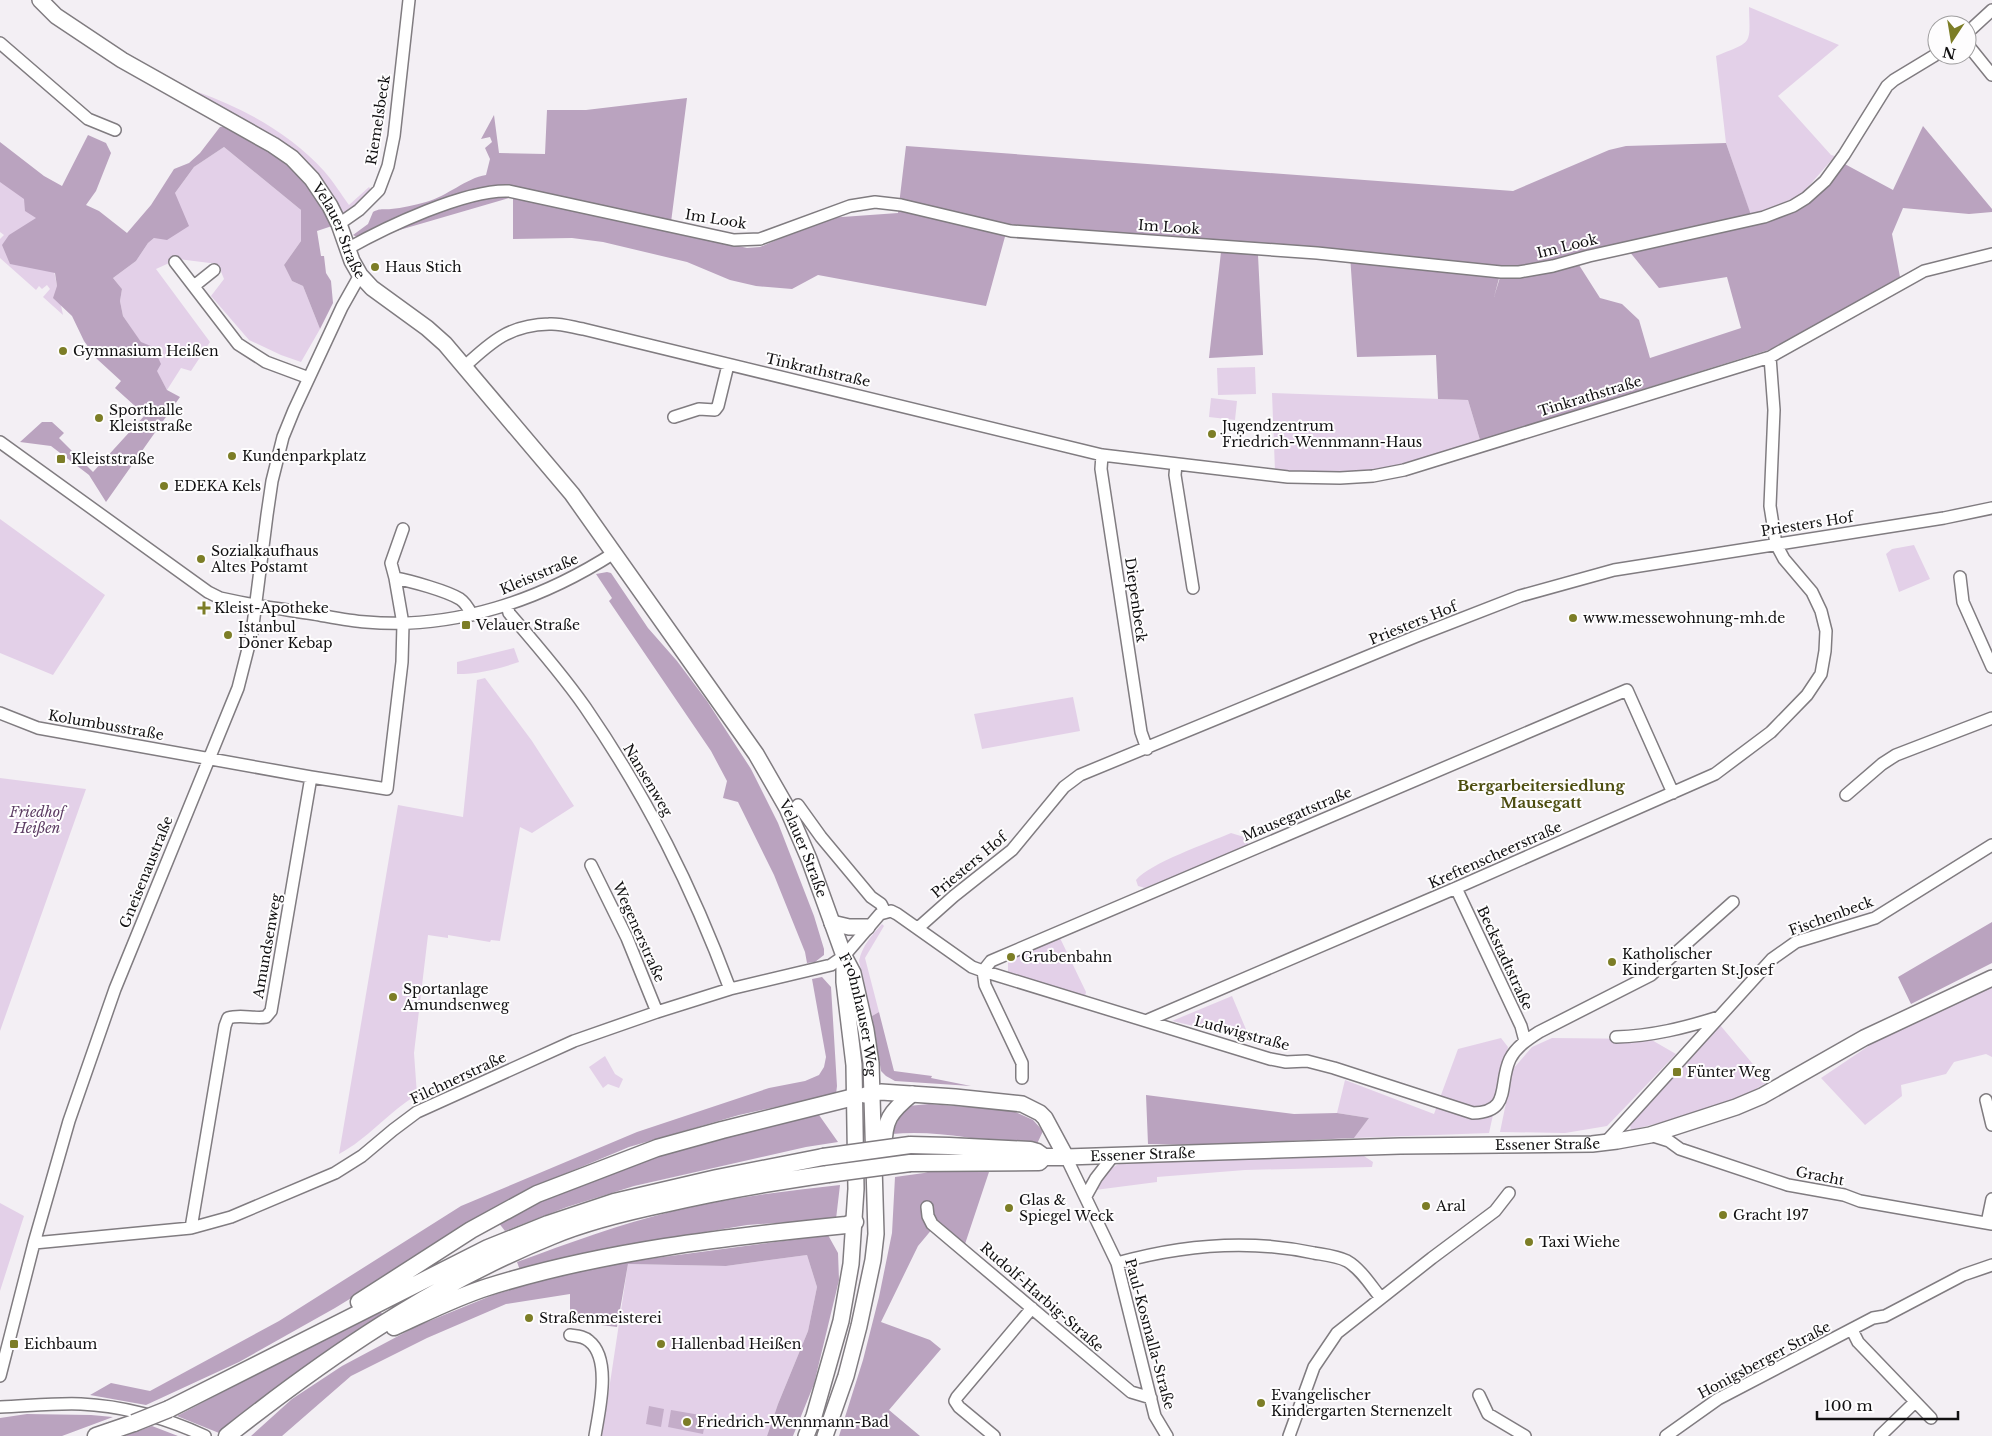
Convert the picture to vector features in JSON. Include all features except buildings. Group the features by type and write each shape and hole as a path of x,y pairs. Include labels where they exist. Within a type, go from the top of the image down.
{"highway":[{"path":"278,1355 471,1230 537,1194 657,1148 854,1097"},
{"path":"96,1436 169,1409 488,1248 548,1224 614,1202 717,1178 823,1157 910,1145 1030,1150 1044,1157 1066,1157"},
{"path":"228,1436 340,1353 424,1297 496,1260 553,1235 617,1214 718,1192 828,1174 910,1163 1039,1162 1044,1157"},
{"path":"340,1353 430,1310 486,1288 543,1271 626,1254 846,1225 854,1222"}],"main road":[{"name":"Velauer Straße","path":"40,0 56,16 122,60 273,145 292,158 312,179 330,206 360,275 377,291 427,328 465,366 572,494 756,754 787,808 809,859 844,956"},
{"path":"832,923 849,927 867,927"},
{"name":"Frohnhauser Weg","path":"825,1436 846,1376 873,1260 877,1210 873,1092 866,1030 853,973 844,956"},
{"name":"Frohnhauser Weg","path":"806,1436 814,1416 841,1321 852,1264 856,1188 853,1056 844,982 844,956"},
{"name":"Essener Straße","path":"1066,1157 1400,1146 1606,1142 1650,1135 1736,1107 1762,1096 1864,1038 1992,978"},
{"path":"854,1097 873,1092 1022,1104 1040,1113 1045,1118 1066,1157"},
{"path":"873,1260 883,1236 886,1220 884,1130 890,1115 912,1094"},
{"path":"854,1222 877,1210"}],"street":[{"name":"Riemelsbeck","path":"339,224 359,210 379,190 388,166 394,136 409,0"},
{"path":"1977,24 1992,10"},
{"path":"0,43 88,120 115,130"},
{"path":"1977,56 1992,75"},
{"name":"Im Look","path":"347,248 424,213 478,194 509,191 734,240 760,239 850,206 875,202 901,206 1011,231 1317,253 1501,272 1529,271 1764,216 1793,206 1816,190 1842,159 1887,86 1927,60"},
{"name":"Tinkrathstraße","path":"465,366 488,345 517,328 550,324 583,329 1102,455 1288,477 1340,478 1387,474 1770,357 1924,270 1992,254"},
{"path":"175,262 238,344 266,362 309,378"},
{"path":"194,286 214,270"},
{"name":"Gneisenaustraße","path":"0,1376 34,1243 69,1121 115,989 238,688 248,654 256,605 262,546 277,458 290,419 342,307 360,275"},
{"name":"Kreftenscheerstraße","path":"1148,1020 1715,774 1771,732 1807,694 1821,674 1826,631 1821,611 1812,592 1784,558 1776,544 1770,506 1774,410 1770,357"},
{"path":"674,417 699,409 715,410 718,406 728,365"},
{"name":"Kleiststraße","path":"0,442 208,592 220,598 256,605 366,622 403,624 444,620 507,605 569,580 614,554"},
{"name":"Diepenbeck","path":"1102,455 1101,469 1124,622 1141,732 1147,749"},
{"path":"1176,464 1193,588"},
{"name":"Priesters Hof","path":"918,928 954,896 1012,850 1064,787 1080,775 1147,749 1417,636 1520,596 1614,570 1944,518 1992,508"},
{"path":"210,758 387,789 402,662 403,624 395,578 390,562 403,529"},
{"path":"1960,577 1963,602 1988,648 1992,667"},
{"path":"395,578 409,580 460,599 472,614"},
{"name":"Nansenweg","path":"507,605 509,613 584,705 635,785 679,865 730,989"},
{"name":"Mausegattstraße","path":"983,971 991,961 1627,690 1673,793"},
{"name":"Kolumbusstraße","path":"0,713 38,728 210,758"},
{"path":"1846,795 1882,764 1896,755 1992,718"},
{"name":"Amundsenweg","path":"191,1228 225,1026 228,1018 236,1015 256,1019 266,1017 271,1011 311,777"},
{"name":"Velauer Straße","path":"798,805 820,836 886,912 897,914 972,967 983,971"},
{"name":"Fischenbeck","path":"1606,1142 1772,959 1796,942 1875,918 1992,845"},
{"name":"Wegenerstraße","path":"591,865 627,938 657,1012"},
{"name":"Beckstadtstraße","path":"1456,888 1521,1026 1525,1041"},
{"path":"1525,1041 1651,975 1733,902"},
{"path":"844,956 867,927 880,914 886,912"},
{"name":"Filchnerstraße","path":"34,1243 191,1228 231,1217 334,1173 362,1156 417,1112 574,1041 730,989 824,968 844,956"},
{"path":"983,971 985,985 1022,1063 1022,1078"},
{"name":"Ludwigstraße","path":"983,971 1142,1021 1148,1020 1164,1028 1270,1059 1286,1062 1307,1061 1334,1068 1473,1114 1484,1113 1494,1109 1500,1101 1509,1061 1525,1041"},
{"path":"1616,1037 1663,1033 1720,1016"},
{"path":"1986,1100 1992,1125"},
{"name":"Gracht","path":"1650,1135 1669,1141 1680,1149 1788,1185 1844,1194 1860,1200 1990,1224"},
{"path":"1086,1196 1096,1178 1113,1156"},
{"name":"Paul-Kosmalla-Straße","path":"1066,1157 1117,1263 1155,1416 1167,1436"},
{"path":"1289,1436 1310,1378 1325,1350 1338,1333 1432,1258 1496,1211 1509,1193"},
{"path":"1990,1224 1992,1199"},
{"name":"Rudolf-Harbig-Straße","path":"927,1207 928,1216 932,1224 1131,1392 1151,1398"},
{"path":"1117,1263 1176,1251 1236,1244 1298,1249 1350,1262 1382,1298"},
{"name":"Honigsberger Straße","path":"1666,1436 1718,1399 1873,1318 1885,1316 1962,1275 1992,1265"},
{"path":"994,1436 959,1407 955,1401 957,1396 1032,1308"},
{"name":"Honigsberger Straße","path":"1852,1330 1858,1342 1931,1418"},
{"path":"570,1336 582,1337 590,1341 602,1367 602,1392 595,1436"},
{"path":"1479,1395 1488,1414 1525,1436"},
{"path":"1880,1436 1915,1402"},
{"path":"0,1407 65,1404 109,1407 157,1417 205,1436"}],"green space":[{"path":"1749,7 1839,45 1778,96 1831,155 1835,156 1801,195 1751,216 1726,143 1716,56 1743,44 1747,40 1749,36"},
{"path":"198,92 249,114 297,145 324,171 349,205 369,187 372,191 349,213 340,218 194,93"},
{"path":"224,147 301,210 301,241 284,265 292,281 303,286 320,329 301,362 249,340 211,296 224,279 218,264 178,259 156,269 210,342 191,371 181,368 167,390 141,343 123,316 120,301 122,289 113,278 136,261 148,243 154,238 175,193 194,167"},
{"path":"0,161 37,188 63,315 43,297 50,289 47,285 42,289 39,286 36,290 0,258 0,239 4,235 0,232"},
{"path":"1255,367 1256,394 1218,395 1217,368"},
{"path":"1272,393 1468,400 1480,440 1394,469 1357,474 1275,471"},
{"path":"1211,398 1237,401 1235,420 1209,417"},
{"path":"0,519 105,595 53,675 0,653"},
{"path":"1914,545 1930,579 1899,592 1886,554 1892,549"},
{"path":"514,648 519,662 488,671 457,674 457,662"},
{"name":"Sportanlage Amundsenweg","path":"485,678 532,741 574,806 532,833 520,827 500,941 491,940 490,942 448,935 448,938 428,935 414,1053 417,1095 359,1141 339,1154 398,805 463,817 477,680"},
{"path":"1073,697 1080,731 982,749 974,714"},
{"name":"Friedhof Heißen","path":"0,778 86,789 0,1031"},
{"path":"1231,833 1244,837 1249,845 1145,888 1138,886 1136,880 1166,860"},
{"path":"882,924 884,926 865,958 879,1012 872,1016 859,961 865,946"},
{"path":"1060,938 1086,992 1085,997 1008,972 1008,960"},
{"path":"1992,987 1992,1057 1986,1054 1954,1062 1946,1074 1901,1085 1902,1096 1865,1125 1821,1078 1879,1039"},
{"path":"1232,996 1250,1039 1172,1021"},
{"path":"1720,1025 1768,1082 1743,1096 1667,1121 1631,1130 1630,1125"},
{"path":"1501,1038 1508,1047 1489,1133 1354,1138 1369,1118 1337,1113 1345,1080 1434,1114 1458,1049"},
{"path":"1552,1038 1650,1039 1676,1054 1607,1126 1565,1133 1500,1132 1513,1069 1532,1047"},
{"path":"605,1056 615,1074 623,1079 619,1088 608,1084 603,1088 589,1067"},
{"path":"1364,1156 1373,1162 1372,1167 1245,1170 1157,1177 1157,1182 1095,1190 1100,1181 1112,1168 1122,1163"},
{"path":"0,1203 24,1216 0,1291"},
{"path":"807,1255 817,1287 808,1331 767,1436 602,1436 628,1264 726,1266"}],"shaded area":[{"path":"687,98 670,230 747,248 760,247 828,218 898,213 906,146 1513,191 1609,150 1626,146 1726,143 1751,215 1536,269 1501,271 1494,297 1501,274 1579,265 1600,298 1622,304 1639,320 1650,358 1741,328 1727,277 1659,288 1629,251 1795,208 1841,162 1893,190 1923,126 1992,209 1992,212 1969,214 1903,208 1892,234 1900,277 1778,347 1480,440 1468,400 1438,399 1436,355 1357,357 1350,255 1006,233 986,306 818,275 792,289 756,286 730,280 687,262 603,242 572,238 513,239 513,197 372,238 359,238 353,235 368,224 375,211 426,202 442,196 471,180 486,175 490,159 485,148 492,142 490,137 481,139 494,115 499,153 545,154 547,110 586,110"},
{"path":"230,126 284,160 305,180 314,192 332,226 317,231 321,256 324,256 326,273 331,281 333,303 320,329 303,286 292,281 284,265 301,241 301,210 224,147 194,167 175,193 189,226 167,240 154,238 148,243 136,261 113,278 122,289 120,301 123,316 141,342 153,347 161,364 157,371 167,390 180,397 106,502 89,475 51,446 20,442 42,422 52,422 64,433 59,438 93,472 145,415 115,388 121,381 97,359 84,341 72,316 53,298 57,286 55,273 10,264 2,245 9,235 36,218 25,211 24,199 0,182 0,142 44,176 62,186 88,135 106,143 111,153 96,191 86,205 99,211 127,233 151,205 174,169 189,163 200,153 220,127"},
{"path":"1221,252 1258,255 1263,355 1209,358"},
{"path":"611,573 648,628 677,661 707,701 751,769 778,823 814,916 824,949 824,955 815,962 807,963 805,952 774,875 738,802 723,798 727,781 711,751 609,601 612,598 596,574"},
{"path":"1992,922 1992,963 1911,1004 1898,977"},
{"path":"822,977 831,987 836,1094 739,1115 629,1147 531,1188 335,1308 239,1362 146,1405 90,1395 111,1383 150,1391 279,1321 461,1206 637,1132 769,1088 805,1081 819,1075 824,1067 826,1057 812,979"},
{"path":"879,1012 894,1071 932,1076 931,1078 971,1086 895,1081 886,1076 881,1071 872,1016"},
{"path":"1146,1095 1294,1114 1337,1113 1369,1118 1354,1138 1193,1145 1148,1144"},
{"path":"929,1104 1011,1110 1033,1120 1043,1131 1036,1146 928,1133 892,1134 899,1118 896,1115 908,1106"},
{"path":"819,1115 838,1142 806,1147 634,1186 567,1207 505,1231 498,1222 533,1201 635,1161 798,1117"},
{"path":"942,1168 989,1172 965,1244 938,1222 918,1246 881,1322 930,1340 941,1349 889,1410 920,1436 839,1436 863,1360 879,1297 892,1233 895,1177 924,1173"},
{"path":"840,1185 836,1219 747,1225 604,1249 521,1273 517,1262 614,1228 674,1211 757,1195"},
{"path":"828,1235 838,1253 839,1280 814,1384 793,1436 767,1436 808,1331 817,1287 807,1255 726,1266 628,1264 617,1327 570,1321 570,1294 506,1304 427,1338 351,1376 282,1436 251,1436 292,1399 342,1366 417,1326 493,1295 568,1273 611,1264"},
{"path":"379,1310 383,1315 219,1433 177,1416"},
{"path":"649,1406 664,1409 661,1427 646,1424"},
{"name":"Friedrich-Wennmann-Bad","path":"671,1410 706,1416 703,1434 668,1427"},
{"path":"27,1414 113,1417 62,1436 0,1436 0,1418"},
{"path":"152,1426 178,1436 125,1436"}],"place":[{"name":"Haus Stich","path":"375,267"},
{"name":"Gymnasium Heißen","path":"63,351"},
{"name":"Sporthalle Kleiststraße","path":"99,418"},
{"name":"Jugendzentrum Friedrich-Wennmann-Haus","path":"1212,434"},
{"name":"Kundenparkplatz","path":"232,456"},
{"name":"Kleiststraße","path":"61,459"},
{"name":"EDEKA Kels","path":"164,486"},
{"name":"Sozialkaufhaus Altes Postamt","path":"201,559"},
{"name":"Kleist-Apotheke","path":"204,608"},
{"name":"www.messewohnung-mh.de","path":"1573,618"},
{"name":"Velauer Straße","path":"466,625"},
{"name":"Istanbul Döner Kebap","path":"228,635"},
{"name":"Grubenbahn","path":"1011,957"},
{"name":"Katholischer Kindergarten St.Josef","path":"1612,962"},
{"name":"Sportanlage Amundsenweg","path":"393,997"},
{"name":"Fünter Weg","path":"1677,1072"},
{"name":"Aral","path":"1426,1206"},
{"name":"Glas & Spiegel Weck","path":"1009,1208"},
{"name":"Gracht 197","path":"1723,1215"},
{"name":"Taxi Wiehe","path":"1529,1242"},
{"name":"Straßenmeisterei","path":"529,1318"},
{"name":"Eichbaum","path":"14,1344"},
{"name":"Hallenbad Heißen","path":"661,1344"},
{"name":"Evangelischer Kindergarten Sternenzelt","path":"1261,1403"},
{"name":"Friedrich-Wennmann-Bad","path":"687,1422"}],"district":[{"name":"Bergarbeitersiedlung Mausegatt","path":"1541,794"}]}
